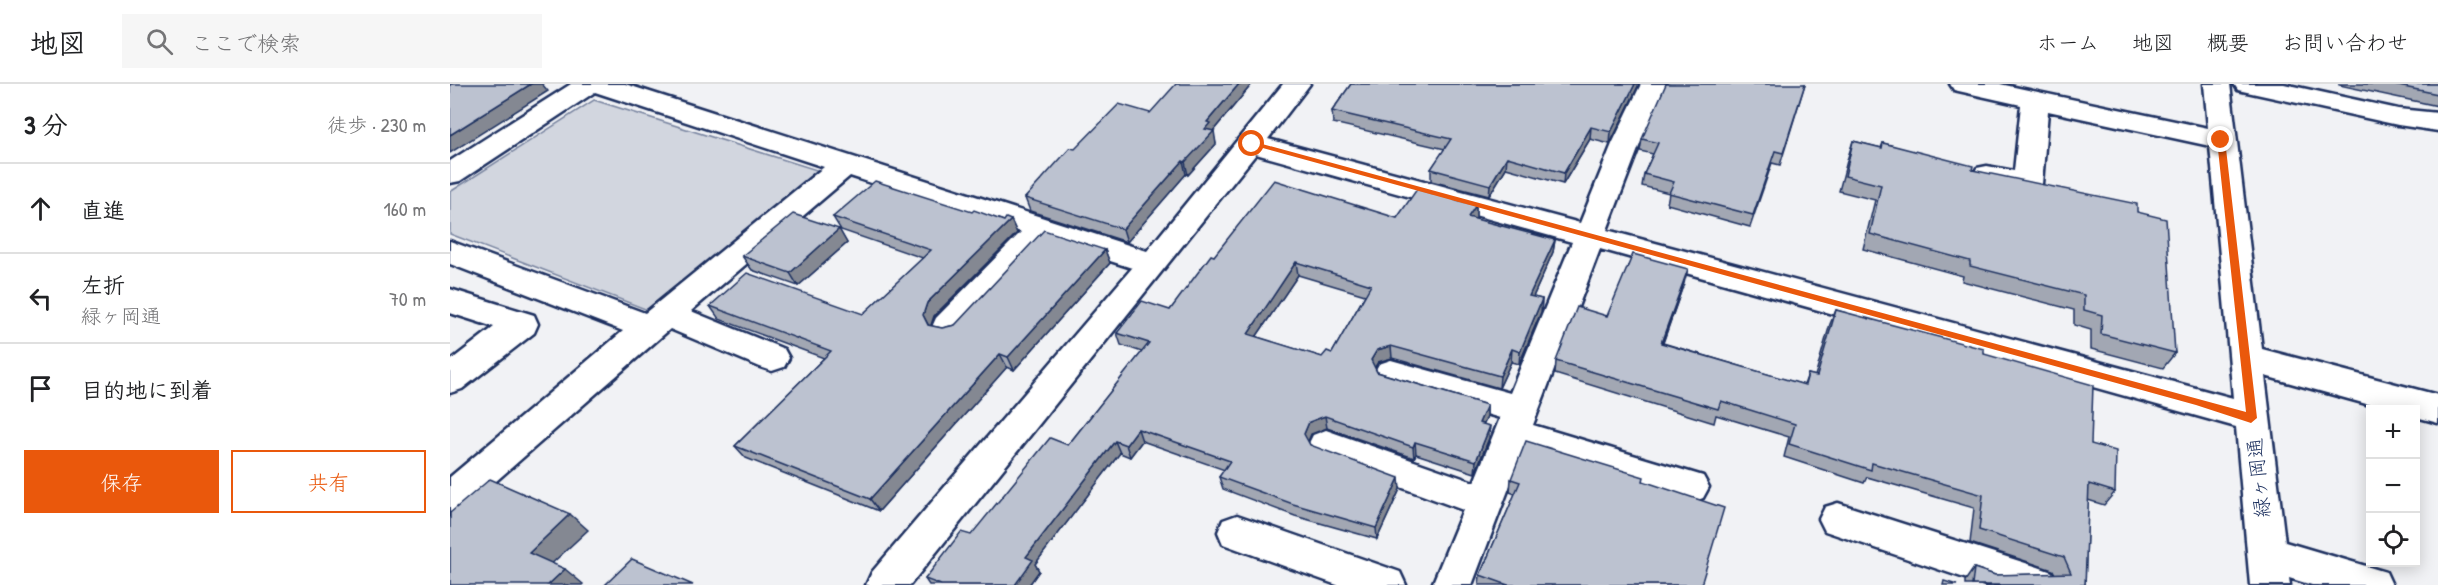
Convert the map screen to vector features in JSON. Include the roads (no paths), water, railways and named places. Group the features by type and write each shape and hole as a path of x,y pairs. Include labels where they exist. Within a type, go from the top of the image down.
{"street":[{"path":"450,174 590,84"},
{"path":"598,84 844,166 1153,264"},
{"path":"886,585 1252,144 1297,84"},
{"path":"1452,585 1626,144 1654,84"},
{"path":"1963,84 2221,140"},
{"name":"緑ヶ岡通","path":"2217,84 2221,140 2268,569"},
{"path":"2247,84 2398,117 2438,122"},
{"path":"1962,169 2027,184 2035,100"},
{"path":"1252,144 1591,235 2251,418"},
{"path":"450,499 657,321 844,166"},
{"path":"948,327 1042,229"},
{"path":"450,252 772,358"},
{"path":"450,301 522,324 450,380"},
{"path":"2245,358 2438,409"},
{"path":"1391,373 1690,487"},
{"path":"1326,445 1484,502"},
{"path":"1838,519 2038,585"},
{"path":"1237,532 1386,585"},
{"path":"2268,569 2372,585"}]}
